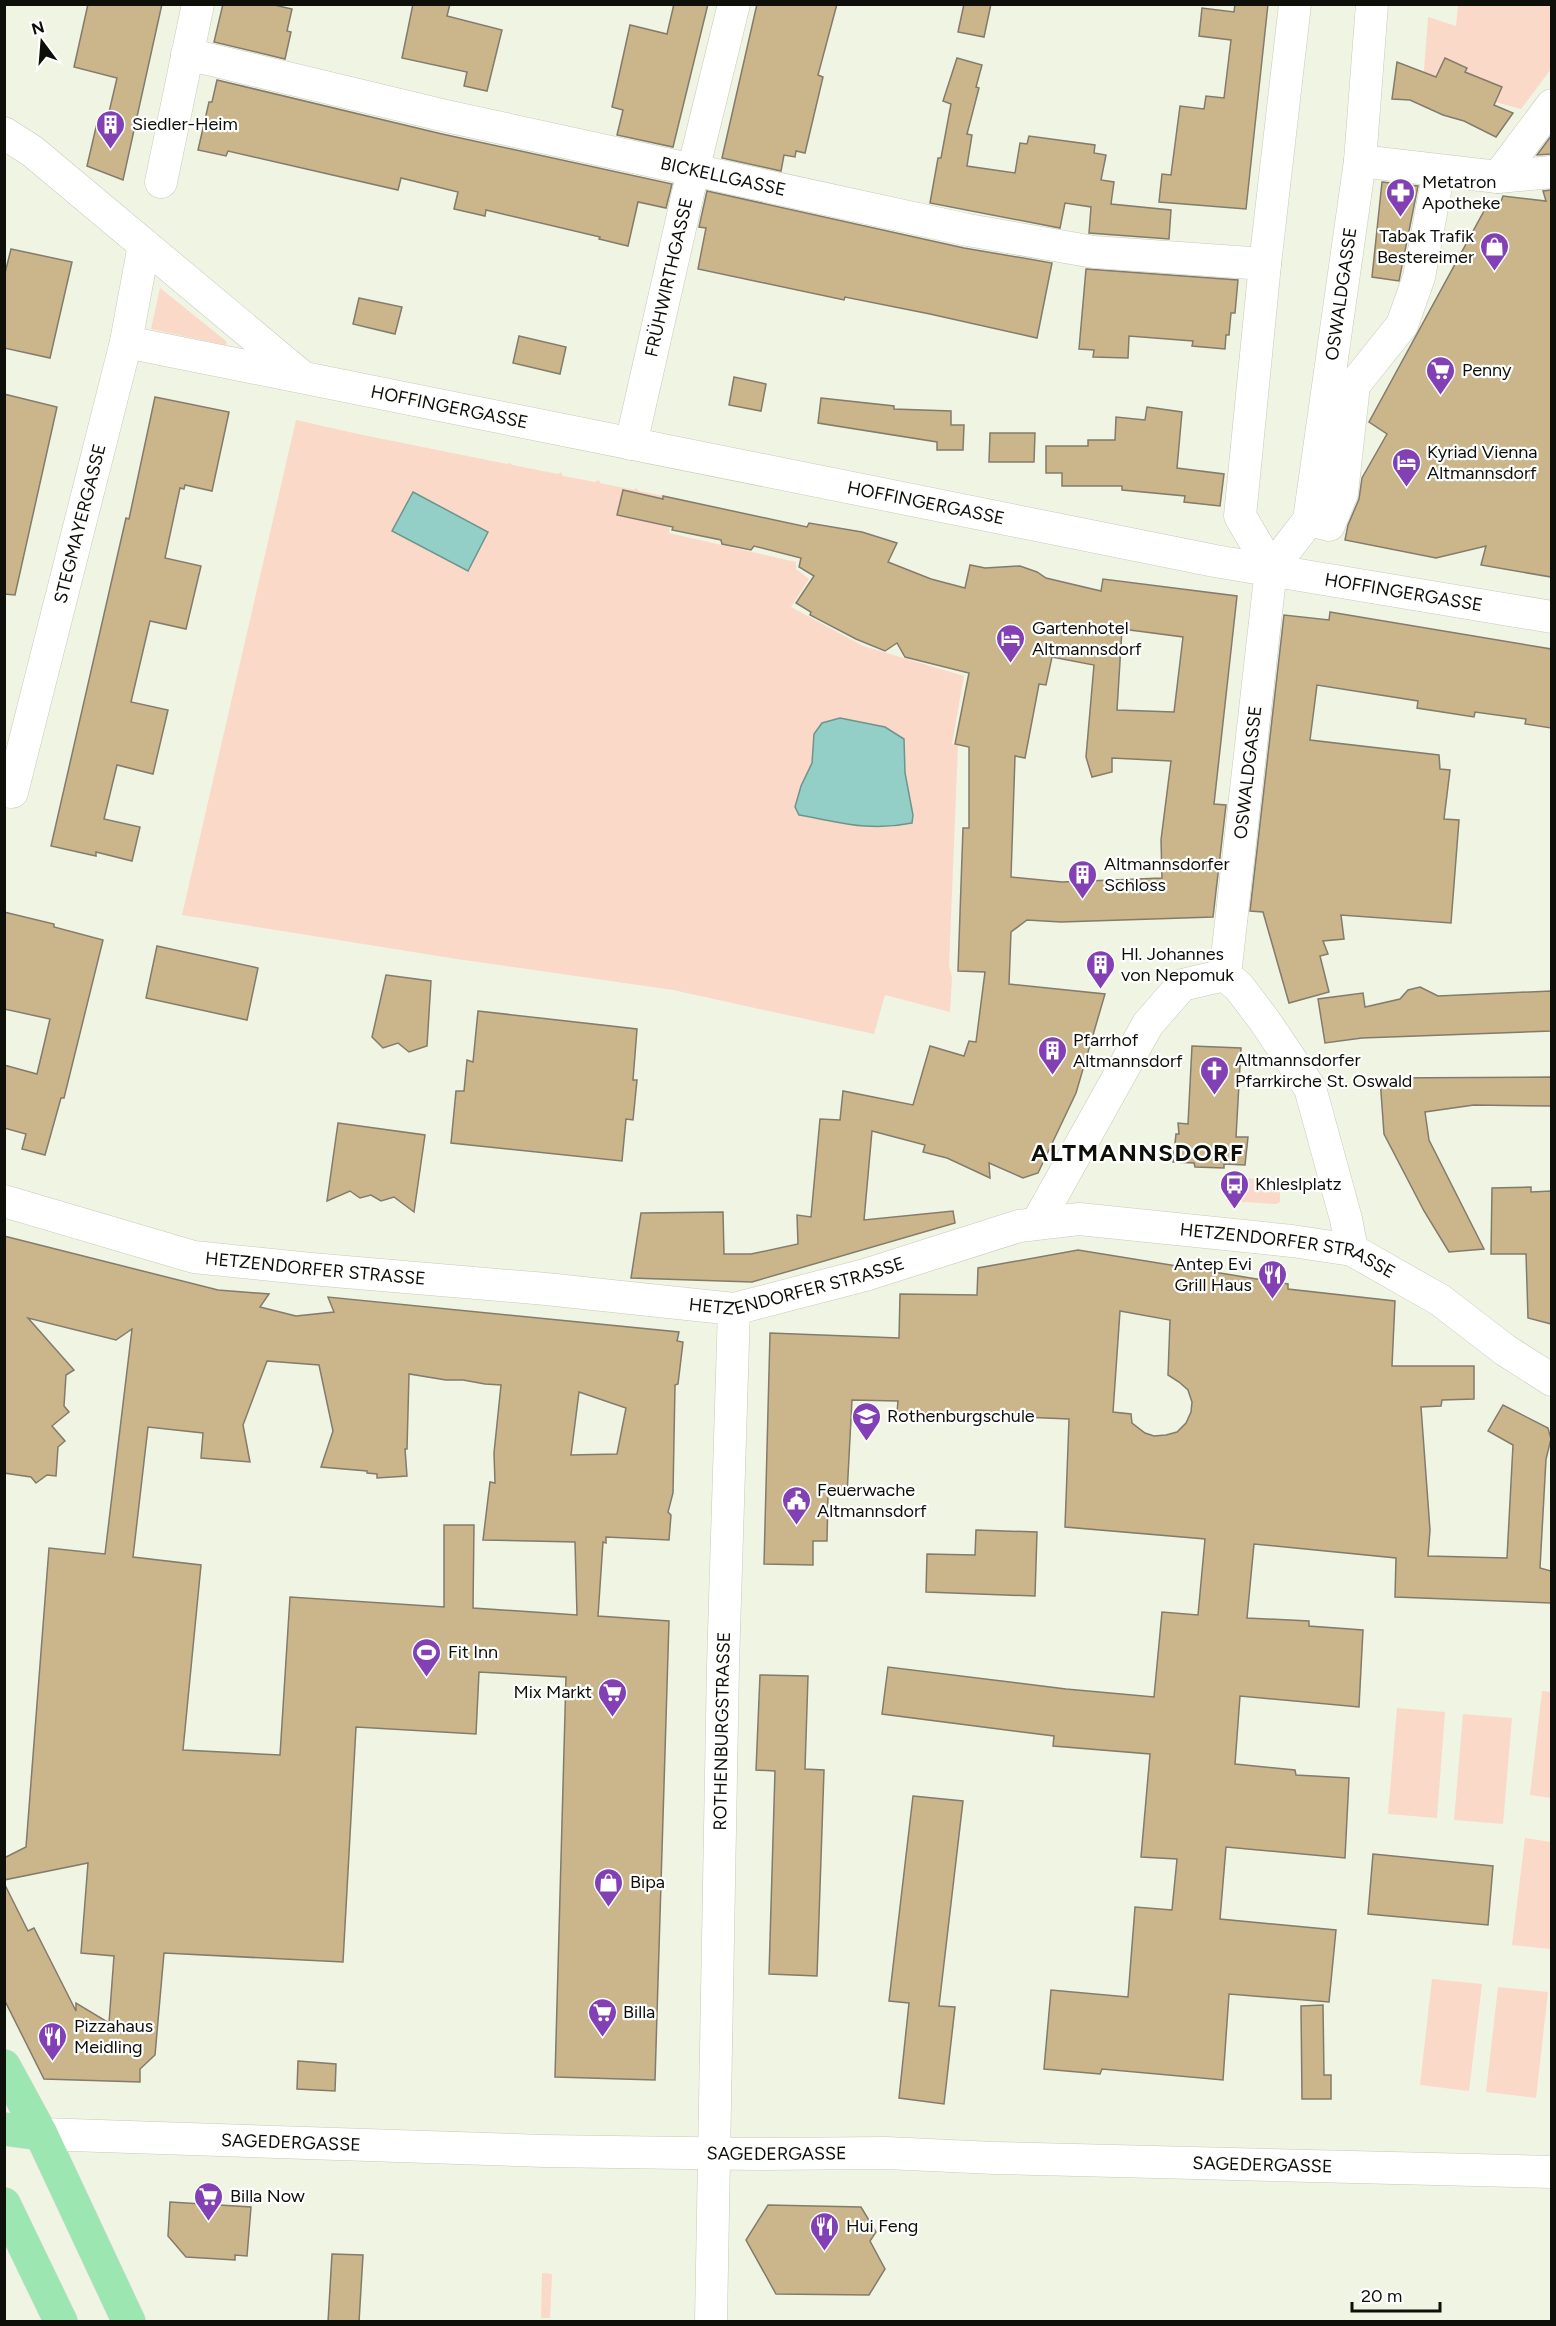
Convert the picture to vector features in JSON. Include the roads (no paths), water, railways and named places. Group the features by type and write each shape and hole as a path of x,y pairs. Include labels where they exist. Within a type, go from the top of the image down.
{"main road":[{"path":"4,2066 41,2134 129,2322"},
{"name":"SAGEDERGASSE","path":"4,2129 41,2134"},
{"path":"4,2204 61,2322"}],"street":[{"path":"162,182 198,4"},
{"name":"FRÜHWIRTHGASSE","path":"631,444 693,171 734,4"},
{"path":"1271,569 1240,516 1265,264 1295,4"},
{"name":"OSWALDGASSE","path":"1225,975 1271,569 1309,520 1360,161 1372,4"},
{"name":"BICKELLGASSE","path":"187,54 693,171 968,230 1094,252 1265,264"},
{"path":"1498,177 1551,105"},
{"name":"HOFFINGERGASSE","path":"4,133 32,151 303,378"},
{"path":"1360,161 1498,177 1551,172"},
{"path":"1309,520 1329,525 1342,494 1354,385 1402,325 1419,277 1439,171"},
{"name":"STEGMAYERGASSE","path":"4,791 12,792 126,342 144,245"},
{"name":"HOFFINGERGASSE","path":"126,342 1215,561 1551,617"},
{"path":"1036,1223 1148,1024 1182,985 1225,975 1239,987 1264,1020 1310,1088 1346,1219 1352,1250"},
{"name":"HETZENDORFER STRASSE","path":"4,1201 194,1257 546,1289 734,1309 865,1275 1019,1226 1036,1223 1079,1219 1292,1241 1352,1250 1440,1300 1505,1350 1551,1380"},
{"name":"ROTHENBURGSTRASSE","path":"711,2322 712,2152 722,1795 723,1665 734,1309"},
{"name":"SAGEDERGASSE","path":"41,2134 544,2151 886,2153 1022,2159 1551,2172"}],"water":[{"path":"413,492 488,532 468,571 392,531"},
{"path":"840,718 885,727 904,739 905,773 913,815 912,823 882,827 841,823 799,815 795,807 801,786 812,763 814,734 822,723"}],"place":[{"name":"Siedler-Heim","path":"111,150"},
{"name":"Metatron Apotheke","path":"1401,218"},
{"name":"Tabak Trafik Bestereimer","path":"1495,272"},
{"name":"Penny","path":"1441,396"},
{"name":"Kyriad Vienna Altmannsdorf","path":"1406,488"},
{"name":"Gartenhotel Altmannsdorf","path":"1011,664"},
{"name":"Altmannsdorfer Schloss","path":"1083,900"},
{"name":"Hl. Johannes von Nepomuk","path":"1100,990"},
{"name":"Pfarrhof Altmannsdorf","path":"1052,1076"},
{"name":"Altmannsdorfer Pfarrkirche St. Oswald","path":"1214,1096"},
{"name":"Khleslplatz","path":"1234,1210"},
{"name":"Antep Evi Grill Haus","path":"1273,1300"},
{"name":"Rothenburgschule","path":"866,1442"},
{"name":"Feuerwache Altmannsdorf","path":"796,1526"},
{"name":"Fit Inn","path":"427,1678"},
{"name":"Mix Markt","path":"613,1718"},
{"name":"Bipa","path":"609,1908"},
{"name":"Billa","path":"602,2038"},
{"name":"Pizzahaus Meidling","path":"53,2062"},
{"name":"Billa Now","path":"209,2222"},
{"name":"Hui Feng","path":"825,2252"}],"district":[{"name":"ALTMANNSDORF","path":"1138,1152"}]}
